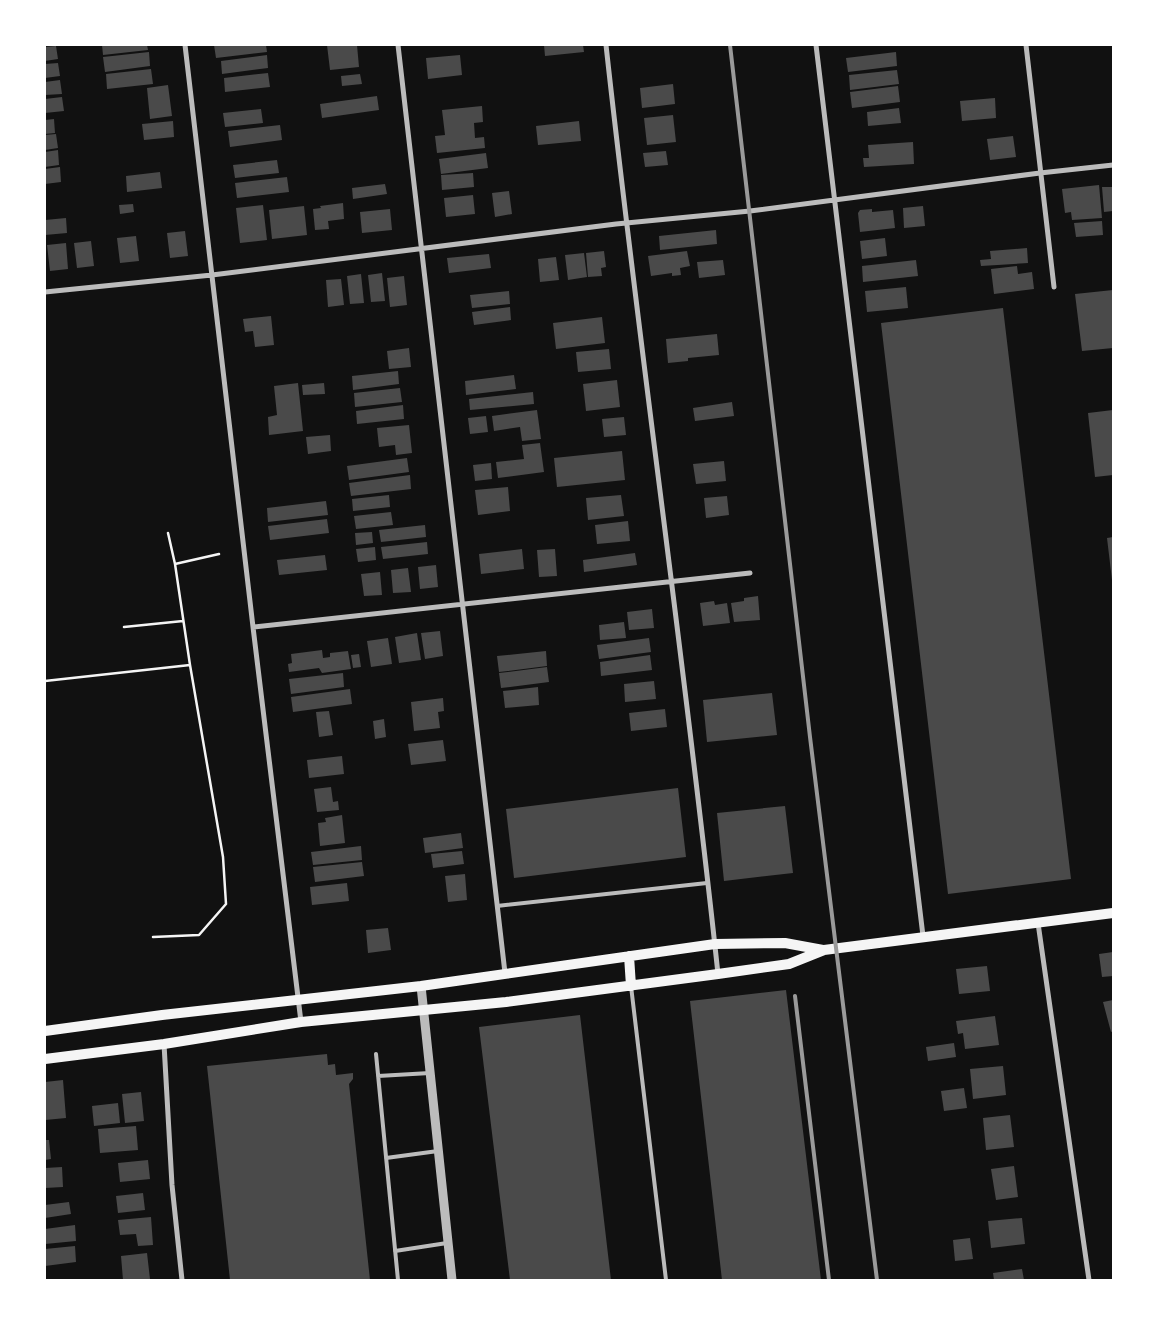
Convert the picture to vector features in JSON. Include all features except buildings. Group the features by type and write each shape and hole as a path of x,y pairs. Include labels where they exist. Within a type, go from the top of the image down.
{"main road":[{"path":"45,1059 164,1044 301,1022 631,986 789,964 824,950 1113,912"},
{"path":"45,1031 162,1015 420,986 714,944 785,943 824,950"},
{"path":"629,956 631,986"}],"street":[{"path":"185,45 301,1022"},
{"path":"398,45 505,973"},
{"path":"606,45 626,224 672,582 718,974"},
{"path":"816,45 923,936"},
{"path":"1026,45 1054,287"},
{"path":"45,292 212,275 626,224 750,211 1113,165"},
{"path":"253,628 750,574"},
{"path":"1038,923 1089,1280"},
{"path":"420,986 452,1280"},
{"path":"164,1044 172,1185 182,1280"}],"lane":[{"path":"497,906 707,883"},
{"path":"631,986 666,1280"},
{"path":"376,1054 398,1280"},
{"path":"378,1076 430,1073"},
{"path":"386,1158 438,1151"},
{"path":"395,1251 448,1242"}],"path":[{"path":"152,937 199,935 226,904 223,857 190,665 175,564 168,533"},
{"path":"175,564 219,554"},
{"path":"124,627 183,621"},
{"path":"45,681 190,665"}],"railway":[{"path":"730,45 810,737 877,1280"},
{"path":"795,996 829,1280"}]}
